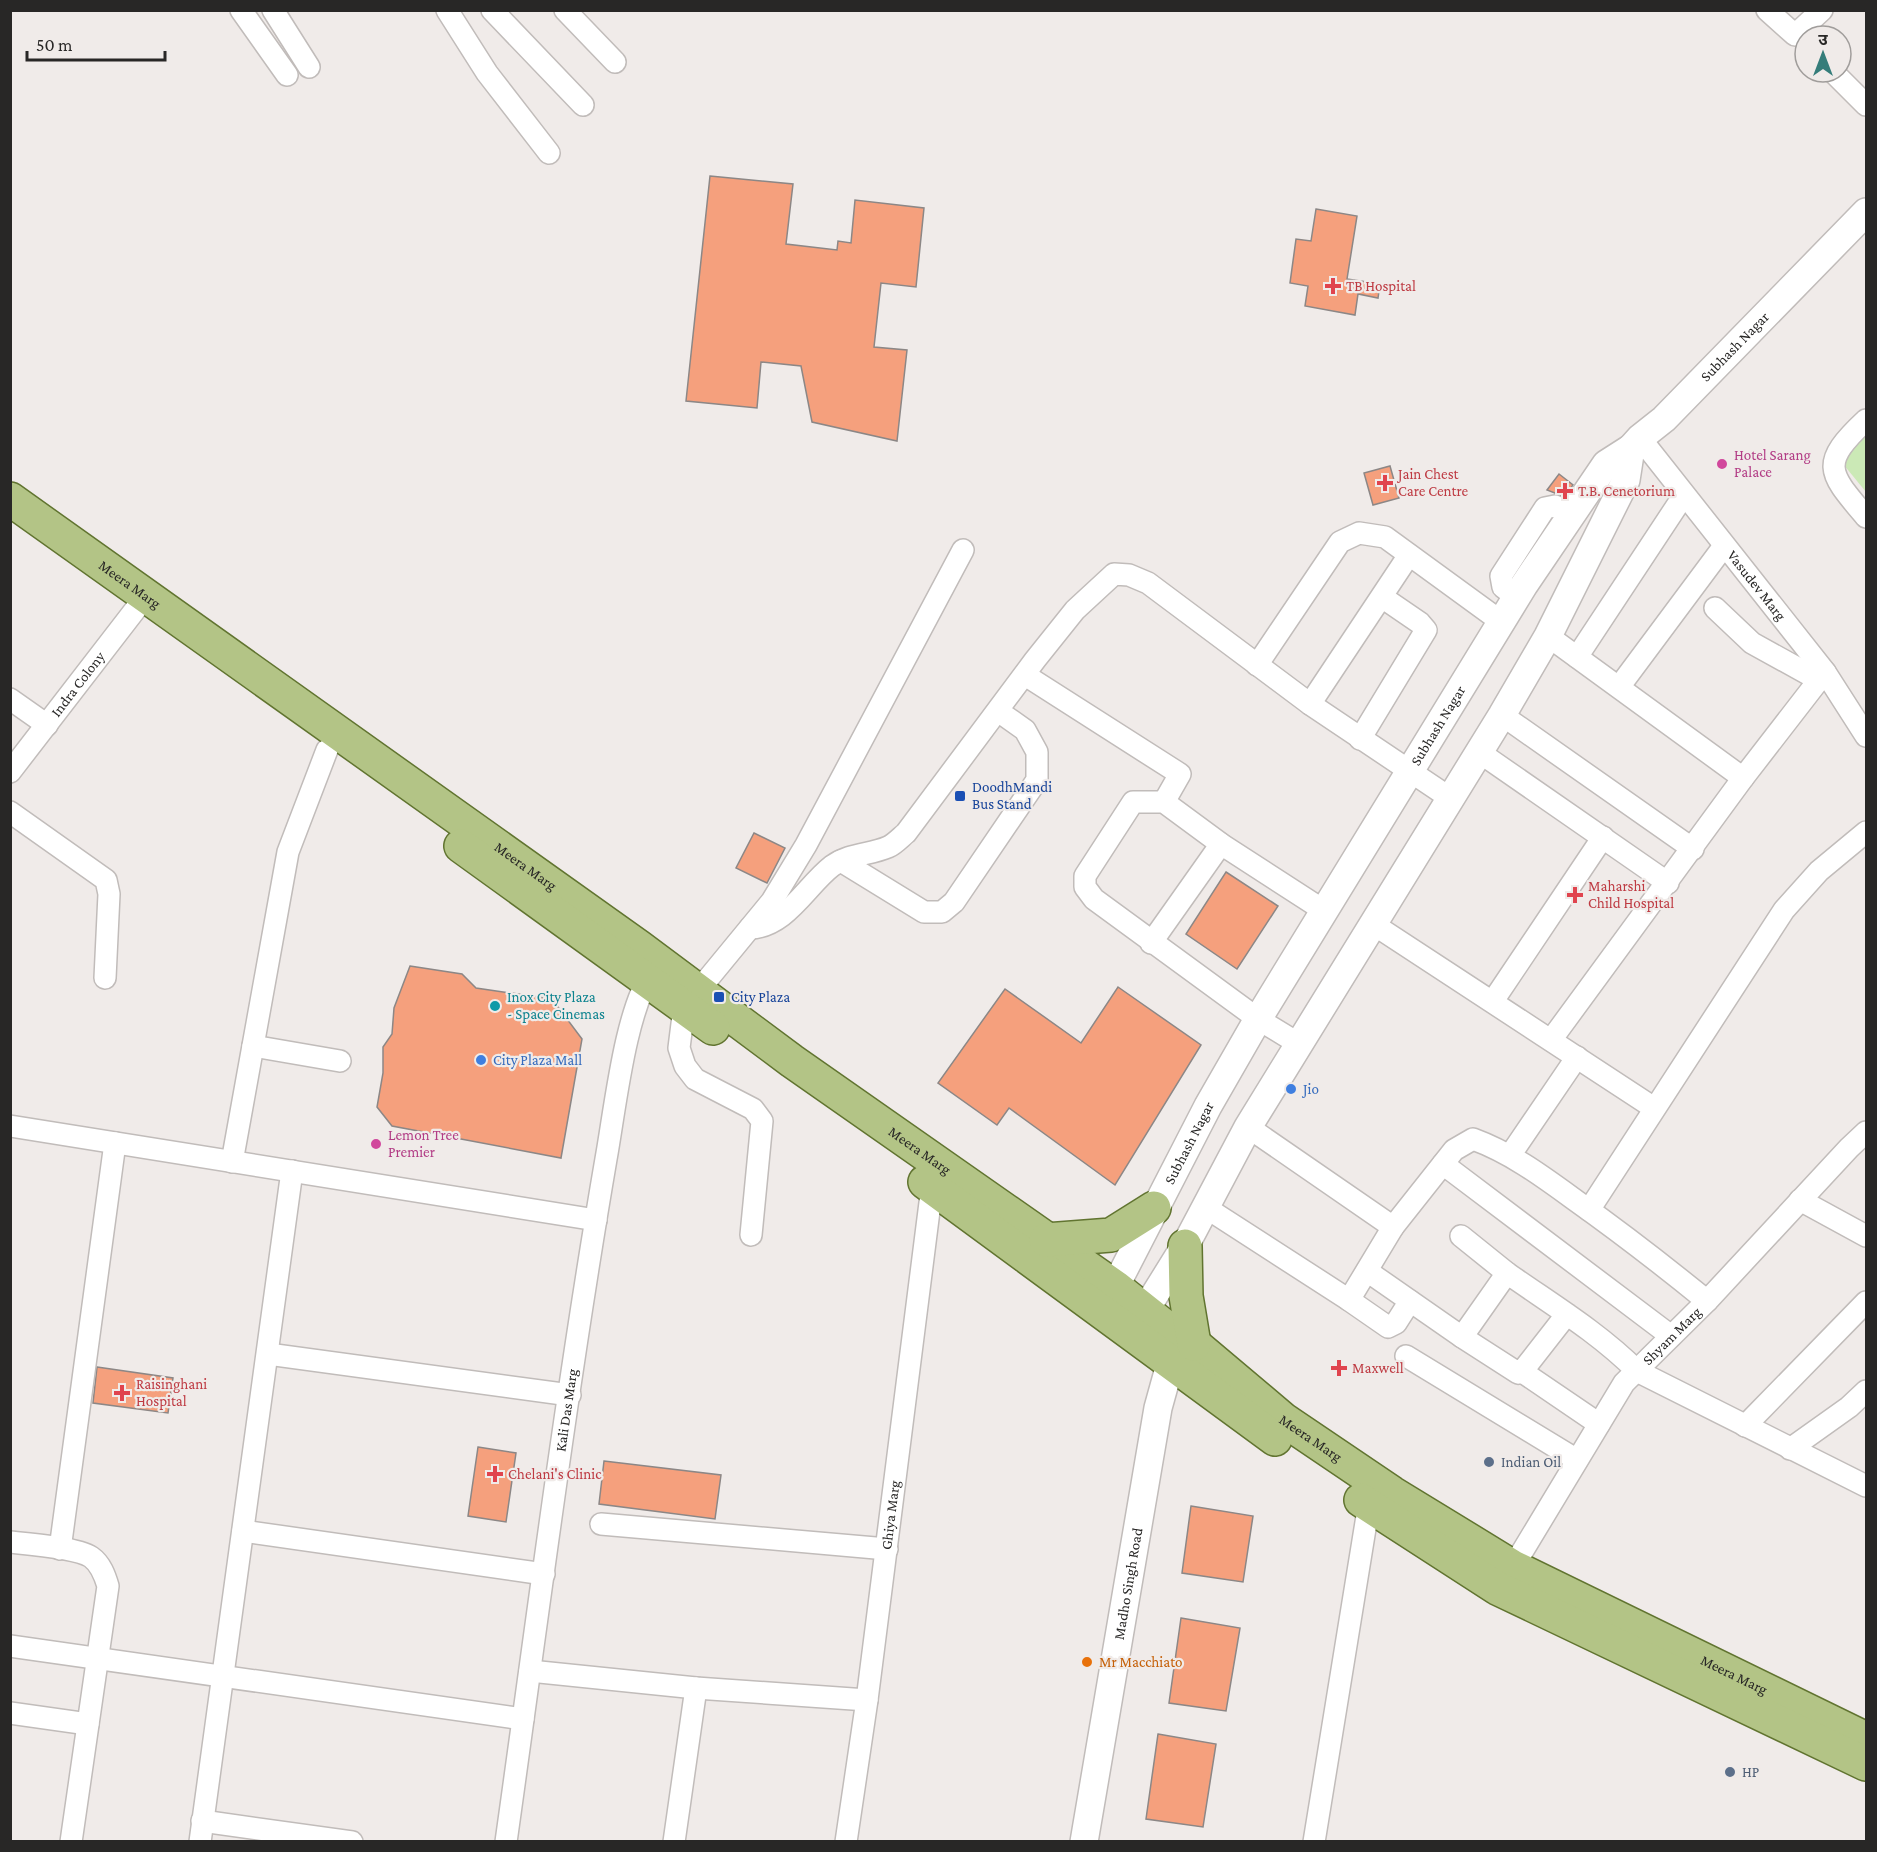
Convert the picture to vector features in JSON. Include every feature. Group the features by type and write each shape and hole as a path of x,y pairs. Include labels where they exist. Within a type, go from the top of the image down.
{"main road":[{"name":"Meera Marg","path":"10,499 139,605 327,750 652,971"},
{"name":"Meera Marg","path":"10,526 139,605 652,971 932,1187 1107,1298 1392,1493 1513,1567 1866,1739"},
{"name":"Meera Marg","path":"691,999 792,1061 1046,1240 1107,1298"},
{"path":"1046,1240 1111,1235 1154,1208"},
{"path":"1182,1348 1186,1296 1185,1246"},
{"name":"Meera Marg","path":"1182,1348 1369,1504 1497,1588 1866,1764"}],"street":[{"path":"241,10 287,75"},
{"path":"273,10 309,67"},
{"path":"447,10 487,73 549,153"},
{"path":"492,10 583,105"},
{"path":"565,10 615,62"},
{"path":"1767,10 1793,34"},
{"path":"1812,24 1822,10"},
{"path":"1845,84 1866,105"},
{"name":"Subhash Nagar","path":"1107,1298 1258,1019 1323,910 1378,827 1408,771 1517,598 1606,464 1664,419 1866,212"},
{"path":"1866,420 1842,442 1833,462 1837,483 1866,518"},
{"path":"1138,1321 1185,1246 1248,1127 1502,715 1548,636 1626,480 1636,443"},
{"name":"Vasudev Marg","path":"1636,443 1684,495 1866,736"},
{"path":"1577,657 1684,495"},
{"path":"1257,665 1340,543 1359,533 1384,537 1503,623"},
{"path":"1619,687 1724,546"},
{"path":"751,1234 762,1121 753,1109 695,1079 685,1065 680,1048 691,999 772,901 806,844 963,550"},
{"path":"1310,704 1409,555"},
{"path":"750,928 760,928 782,916 811,886 841,861 858,853 890,847 906,832 1075,610 1114,574 1130,575 1148,583 1310,704 1450,798"},
{"path":"1360,739 1424,638 1426,630 1420,623 1382,597"},
{"name":"Indra Colony","path":"10,772 139,605"},
{"path":"1551,1040 1743,778 1822,676 1752,643 1715,608"},
{"path":"1548,636 1743,778"},
{"path":"1025,675 1180,774 1164,802"},
{"path":"10,699 47,725"},
{"path":"841,861 924,912 942,912 954,902 1037,780 1037,752 1025,730 998,711"},
{"path":"1502,715 1693,849"},
{"path":"232,1162 288,852 327,750"},
{"path":"1479,752 1668,883"},
{"path":"1299,1044 1258,1019 1151,943 1094,899 1085,887 1085,876 1132,802 1164,802 1221,844 1323,910"},
{"path":"10,812 106,880 109,894 105,978"},
{"path":"1589,1210 1784,910 1819,871 1866,832"},
{"path":"1493,1001 1603,837"},
{"path":"1151,943 1221,844"},
{"path":"1373,924 1654,1108"},
{"name":"Kali Das Marg","path":"506,1842 596,1220 630,1027 652,971"},
{"path":"253,1046 340,1061"},
{"path":"1511,1154 1577,1057"},
{"path":"10,1126 596,1220"},
{"path":"1248,1127 1393,1227"},
{"name":"Shyam Marg","path":"1513,1567 1624,1383 1707,1301 1800,1200 1858,1152 1866,1132"},
{"path":"1349,1300 1393,1227 1454,1150 1473,1139 1511,1154 1589,1210 1707,1301"},
{"path":"60,1549 115,1143"},
{"path":"1443,1164 1671,1336"},
{"path":"292,1171 201,1831 352,1842"},
{"name":"Ghiya Marg","path":"846,1842 867,1700 932,1187"},
{"path":"1800,1200 1866,1236"},
{"path":"1205,1208 1388,1327 1396,1323 1410,1301"},
{"path":"1461,1236 1507,1273 1611,1346 1637,1371 1866,1486"},
{"path":"1367,1271 1518,1373 1567,1314"},
{"path":"1462,1337 1507,1273"},
{"path":"1745,1426 1866,1302"},
{"name":"Madho Singh Road","path":"1084,1842 1158,1408 1182,1348"},
{"path":"268,1354 570,1395"},
{"path":"1406,1356 1577,1460"},
{"path":"1521,1371 1599,1424"},
{"path":"1790,1449 1858,1411 1866,1391"},
{"path":"1314,1841 1369,1504"},
{"path":"601,1524 886,1550"},
{"path":"243,1531 544,1574"},
{"path":"10,1542 60,1549 91,1557 103,1571 108,1586 71,1842"},
{"path":"10,1646 523,1719"},
{"path":"530,1671 696,1688 867,1700"},
{"path":"674,1842 696,1688"},
{"path":"10,1713 88,1724"}],"green space":[{"path":"1866,436 1866,492 1839,459"}],"building":[{"path":"710,176 793,184 786,244 837,250 838,241 851,243 855,200 924,208 916,287 881,283 874,347 907,350 897,441 812,422 801,366 761,362 757,408 686,401"},
{"path":"1316,209 1357,216 1347,279 1380,284 1378,298 1358,294 1355,315 1305,306 1308,286 1290,283 1296,239 1311,241"},
{"path":"1390,466 1399,498 1373,505 1364,473"},
{"path":"1559,474 1573,485 1565,497 1547,490"},
{"path":"754,833 785,848 767,883 736,868"},
{"path":"1226,872 1278,906 1237,969 1186,934"},
{"name":"City Plaza Mall","path":"410,966 462,974 476,988 552,999 582,1039 561,1158 392,1126 377,1107 383,1073 383,1047 392,1034 394,1008"},
{"path":"1118,987 1201,1045 1115,1185 1009,1108 997,1125 938,1083 1005,989 1081,1043"},
{"path":"97,1367 173,1378 168,1413 93,1403"},
{"path":"478,1447 516,1453 506,1522 468,1516"},
{"path":"604,1461 721,1475 715,1519 599,1504"},
{"path":"1191,1506 1253,1516 1243,1582 1182,1573"},
{"path":"1181,1618 1240,1628 1226,1711 1169,1703"},
{"path":"1158,1734 1216,1744 1203,1827 1146,1819"}],"place":[{"name":"TB Hospital","path":"1333,286"},
{"name":"Hotel Sarang Palace","path":"1722,464"},
{"name":"Jain Chest Care Centre","path":"1385,483"},
{"name":"T.B. Cenetorium","path":"1565,491"},
{"name":"DoodhMandi Bus Stand","path":"960,796"},
{"name":"Maharshi Child Hospital","path":"1575,895"},
{"name":"City Plaza","path":"719,997"},
{"name":"Inox City Plaza - Space Cinemas","path":"495,1006"},
{"name":"City Plaza Mall","path":"481,1060"},
{"name":"Jio","path":"1291,1089"},
{"name":"Lemon Tree Premier","path":"376,1144"},
{"name":"Maxwell","path":"1339,1368"},
{"name":"Raisinghani Hospital","path":"122,1393"},
{"name":"Indian Oil","path":"1489,1462"},
{"name":"Chelani's Clinic","path":"495,1474"},
{"name":"Mr Macchiato","path":"1087,1662"},
{"name":"HP","path":"1730,1772"}]}
